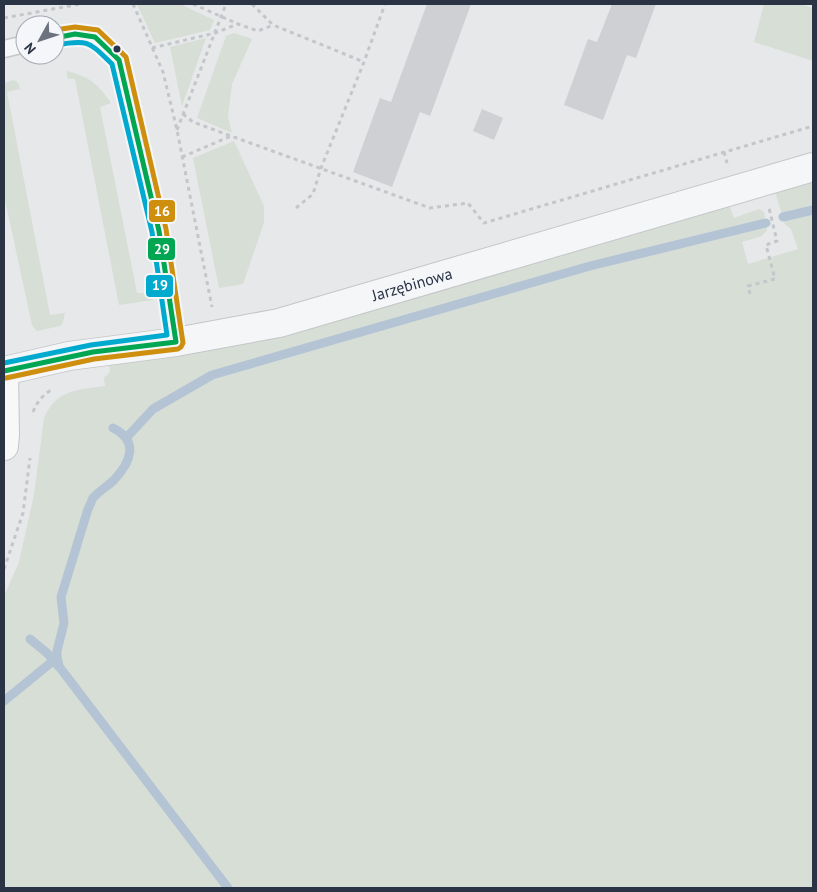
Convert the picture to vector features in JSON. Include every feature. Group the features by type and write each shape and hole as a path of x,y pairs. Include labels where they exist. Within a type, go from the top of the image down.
{"street":[{"name":"Jarzębinowa","path":"4,371 77,354 176,342 279,323 813,167"},
{"path":"4,371 4,446"}],"lane":[{"path":"65,36 75,34 95,38 119,60 159,231 176,342"}],"path":[{"path":"4,18 80,4"},
{"path":"133,4 163,72 177,130 213,312"},
{"path":"193,4 258,31 274,25"},
{"path":"177,130 226,4"},
{"path":"252,4 274,25 364,62"},
{"path":"296,208 313,194 321,168 364,62 385,4"},
{"path":"152,48 215,33 238,24"},
{"path":"183,114 193,122 430,208 468,204 484,223 813,126"},
{"path":"182,157 231,136"},
{"path":"750,294 748,286 775,279 766,245 777,241 768,203"},
{"path":"32,414 37,403 53,389"},
{"path":"4,568 23,513 30,471 30,454"}],"shaded area":[{"path":"137,4 185,4 184,6 214,20 210,30 155,43"},
{"path":"764,4 800,4 813,8 813,61 754,42"},
{"path":"234,33 252,39 232,84 228,117 232,133 197,118 226,36"},
{"path":"206,38 182,106 170,47"},
{"path":"66,71 87,78 102,91 111,103 100,107 137,293 151,293 153,300 119,305 75,79 68,79"},
{"path":"14,80 18,83 20,89 7,92 50,315 65,313 60,326 37,331 32,325 4,195 4,83"},
{"path":"234,141 264,206 264,223 243,284 219,288 193,158"},
{"path":"813,181 813,888 4,888 4,596 19,562 34,495 44,418 55,401 77,390 105,386 104,378 110,372 109,365 247,343 729,205 734,218 759,209 764,212 767,230 762,236 742,242 748,264 798,249 791,229 785,224 775,192"}],"building":[{"path":"427,4 471,4 430,116 420,112 392,187 353,172 380,98 391,102"},
{"path":"612,4 656,4 636,58 627,55 603,120 564,105 588,39 597,42"},
{"path":"482,109 503,118 494,140 473,131"}],"waterway":[{"path":"783,217 813,210"},
{"path":"127,437 153,409 212,375 590,266 766,223"},
{"path":"59,666 57,651 64,623 61,597 88,509 93,498 120,473 125,466 130,452 127,439 113,428"},
{"path":"30,639 47,653 61,669 228,888"},
{"path":"4,701 53,661"}],"transit line":[{"name":"16","path":"6,378 94,359 178,349 183,343 166,229 126,57 98,30 75,27 65,28"},
{"name":"29","path":"4,371 93,352 176,342 159,231 119,60 95,37 75,34 65,36"},
{"name":"19","path":"4,363 91,345 167,335 152,232 112,64 88,44 75,42 65,44"}]}
